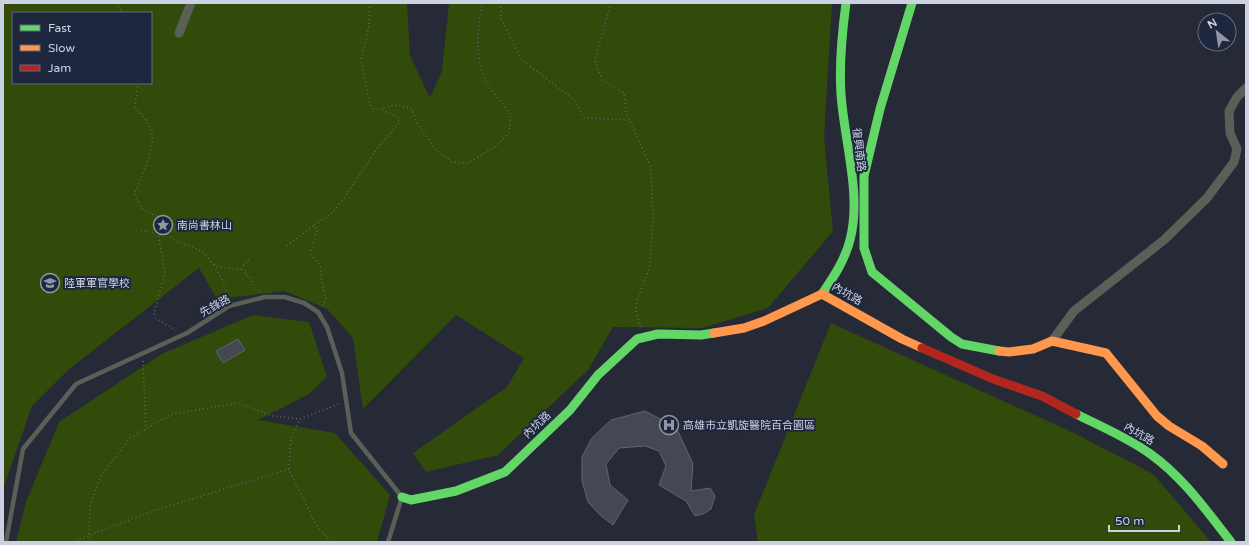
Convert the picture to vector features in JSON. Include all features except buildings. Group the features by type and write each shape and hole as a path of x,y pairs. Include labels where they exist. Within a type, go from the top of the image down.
{"street":[{"path":"179,33 191,3"},
{"name":"復興南路","path":"822,294 839,268 851,239 853,209 841,105 840,65 840,49 846,3"},
{"path":"912,3 880,109 864,176 864,248 867,261 872,272 951,337 962,344 984,349 1009,352 1033,349 1052,341 1074,311 1164,240 1207,198 1234,162 1238,149 1230,133 1228,111 1236,97 1246,88"},
{"name":"內坑路","path":"402,497 411,500 456,491 505,472 570,410 598,375 637,340 658,334 717,334 744,328 764,321 808,299 822,294 902,339 993,379 1042,396 1148,452 1171,470 1194,495 1231,542"},
{"path":"1052,341 1106,353 1157,416 1169,426 1202,446 1223,464"}],"lane":[{"name":"先鋒路","path":"6,542 23,449 76,384 187,333 229,306 265,297 285,297 304,303 318,312"},
{"path":"318,312 327,327 342,373 351,433 402,497 388,542"}],"path":[{"path":"116,3 122,12"},
{"path":"370,3 369,26 361,61 370,105 374,110 398,105 412,109 417,123 436,150 452,162 468,163 496,146 509,133 511,115 484,77 479,52 479,20 483,3"},
{"path":"501,3 501,18 521,58 574,100 584,118 629,120"},
{"path":"611,3 595,60 602,80 624,93 626,112 651,168 653,218 650,266 637,300 636,313 640,321 642,332 647,337"},
{"path":"138,84 135,107 146,120 152,135 145,168 134,193 144,210 159,216 163,220 164,228 168,228 165,230"},
{"path":"287,246 331,214 342,201 379,146 399,123 398,117 378,109"},
{"path":"314,225 317,231 311,250 312,256 320,265 322,284 326,299 318,312"},
{"path":"141,230 152,233 165,230"},
{"path":"165,230 171,239 202,252 214,265 226,287 229,306"},
{"path":"158,232 165,274 154,313 156,319 173,329 187,333"},
{"path":"241,269 251,256"},
{"path":"214,265 228,269 246,270 245,275 250,277 253,285 265,297"},
{"path":"140,355 145,365 146,429"},
{"path":"91,542 89,536 90,505 101,476 130,438 172,414 238,403 273,416 300,419 320,413 346,401"},
{"path":"300,419 291,438 289,469 316,525 331,542"},
{"path":"72,542 154,511 289,469"}],"green space":[{"path":"3,3 407,3 410,56 430,98 442,71 449,3 832,3 824,137 833,231 768,308 702,328 613,327 588,370 498,455 426,472 413,453 507,387 524,358 456,315 363,409 353,338 327,309 285,291 217,299 199,268 68,370 32,406 3,489"},
{"path":"253,315 309,322 327,377 309,394 258,420 335,433 390,495 377,542 16,542 26,502 59,422 162,354"},
{"path":"831,323 1074,433 1153,474 1211,542 758,542 754,515"}],"traffic: fast":[{"path":"822,294 842,262 850,240 853,223 853,186 840,83 841,48 846,3"},
{"path":"912,3 880,109 864,176 864,248 872,272 951,337 962,344 999,351"},
{"path":"402,497 411,500 456,491 505,472 570,410 598,375 637,339 658,334 701,335 714,333"},
{"path":"1076,414 1131,442 1161,462 1193,494 1231,542"}],"traffic: slow":[{"path":"714,333 744,328 764,321 822,294 902,339 922,348"},
{"path":"999,351 1009,352 1033,349 1052,341 1106,353 1157,416 1169,426 1202,446 1223,464"}],"traffic: jam":[{"path":"922,348 993,379 1042,396 1076,414"}],"place":[{"name":"南尚書林山","path":"163,225"},
{"name":"陸軍軍官學校","path":"50,283"},
{"name":"高雄市立凱旋醫院百合園區","path":"669,425"}]}
